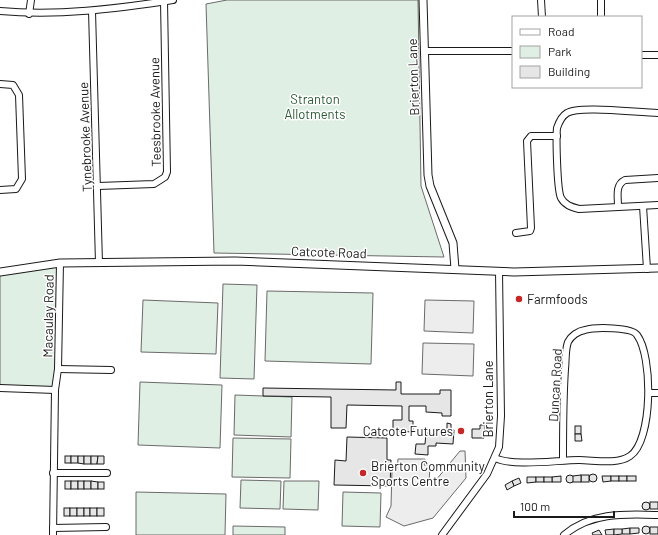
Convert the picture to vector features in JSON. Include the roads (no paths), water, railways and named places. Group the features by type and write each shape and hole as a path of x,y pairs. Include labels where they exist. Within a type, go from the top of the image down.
{"street":[{"path":"29,14 31,0"},
{"path":"0,11 29,14 92,11 139,3 164,2 173,0"},
{"name":"Brierton Lane","path":"423,0 428,175 430,186 453,243 455,269"},
{"path":"541,0 542,16"},
{"path":"601,0 601,16"},
{"name":"Teesbrooke Avenue","path":"98,186 154,184 165,177 167,172 164,2"},
{"name":"Tynebrooke Avenue","path":"92,11 99,263"},
{"path":"424,50 512,51"},
{"path":"642,54 658,55"},
{"path":"0,84 12,85 19,95 22,179 16,189 0,190"},
{"path":"658,113 574,110 562,118 558,124 557,136 559,191 564,202 579,209 658,205"},
{"path":"516,233 530,231 531,228 527,141 531,136 557,136"},
{"path":"618,206 617,189 621,182 625,180 658,178"},
{"path":"643,206 647,269"},
{"name":"Catcote Road","path":"0,272 60,264 235,261 499,271 569,271 658,268"},
{"name":"Macaulay Road","path":"53,535 55,390 58,369 60,264"},
{"name":"Brierton Lane","path":"442,535 487,474 496,458 501,435 499,271"},
{"name":"Duncan Road","path":"496,458 507,462 619,460 631,456 636,450 645,425 649,393 646,360 641,342 637,334 630,330 586,330 577,332 568,342 563,410 563,460"},
{"name":"Macaulay Road","path":"58,369 111,370"},
{"path":"0,388 55,390"},
{"path":"649,393 658,393"},
{"path":"53,473 107,472"},
{"path":"564,535 581,523 595,518 658,515"},
{"path":"53,528 106,527"}],"place":[{"name":"Farmfoods","path":"519,299"},
{"name":"Catcote Futures","path":"461,431"},
{"name":"Brierton Community Sports Centre","path":"363,473"}],"park label":[{"name":"Stranton Allotments","path":"315,106"}]}
